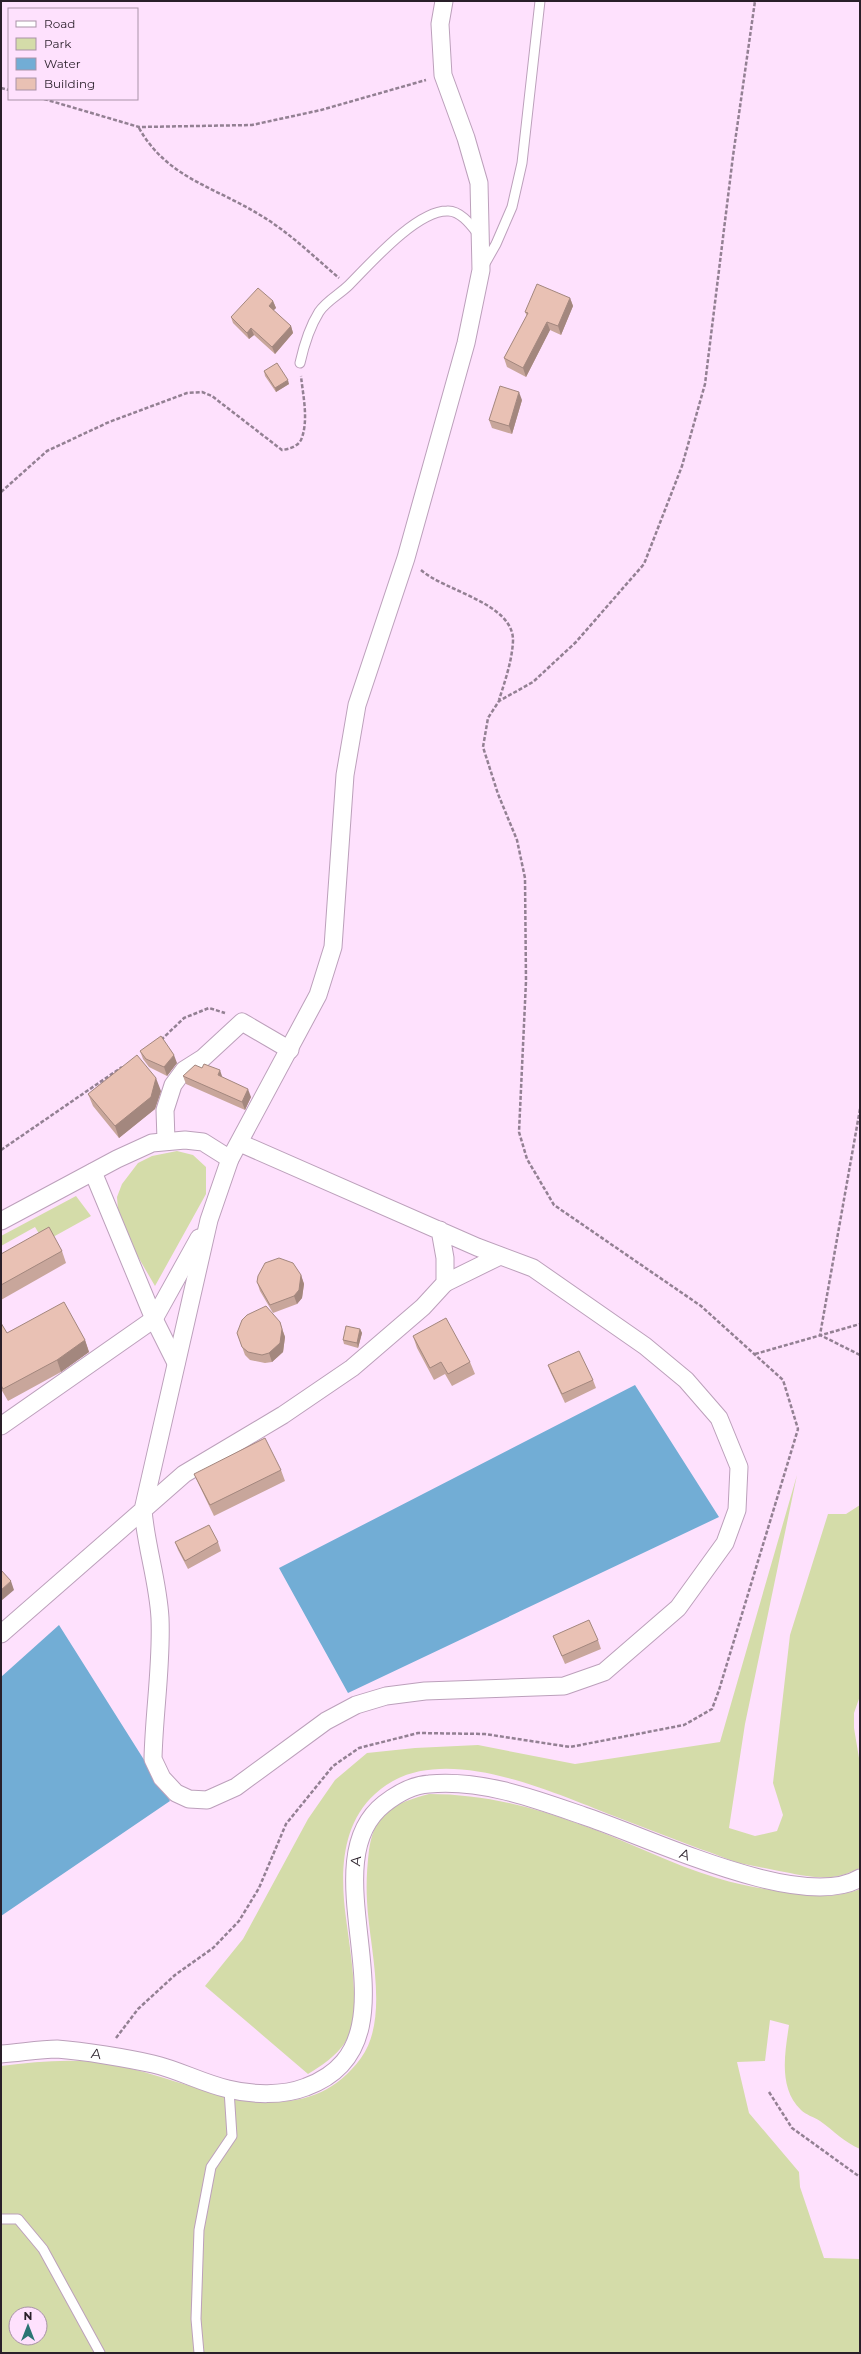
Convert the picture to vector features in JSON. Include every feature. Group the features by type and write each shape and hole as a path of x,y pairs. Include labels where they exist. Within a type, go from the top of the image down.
{"street":[{"path":"240,1143 500,1256 533,1268 645,1346 686,1380 719,1418 739,1467 737,1510 725,1543 678,1608 604,1672 564,1686 424,1691 386,1696 356,1706 326,1721 236,1787 218,1797 207,1800 189,1799 176,1793 162,1778 154,1759 160,1620 157,1584 145,1534 142,1510 209,1220 230,1158 240,1143 318,995 333,947 345,774 357,706 406,558 466,343 481,270 479,183 466,138 443,75 440,24 444,1"},
{"path":"166,1140 165,1110 173,1085 184,1070 203,1058 242,1022 290,1050"},
{"path":"1,1221 93,1172 152,1143 166,1140 203,1142 230,1158"},
{"path":"93,1172 154,1319 176,1362"},
{"path":"1,1426 154,1319 209,1220"},
{"path":"440,1230 445,1258 445,1283"},
{"path":"1,1634 184,1474 283,1415 352,1368 407,1321 445,1283 500,1256"},
{"name":"A","path":"1,2054 57,2049 151,2064 179,2071 229,2090 265,2094 290,2093 319,2082 332,2074 351,2052 358,2035 364,2004 355,1900 355,1863 360,1841 367,1822 375,1811 393,1796 411,1787 429,1784 464,1784 496,1789 584,1816 737,1872 796,1885 833,1886 851,1883 860,1878"}],"lane":[{"path":"481,270 496,244 512,207 522,163 540,1"},
{"path":"300,363 305,343 320,310 348,286 371,262 417,223 433,214 449,210 468,220 480,237"},
{"path":"199,2353 196,2319 199,2230 211,2167 232,2136 229,2090"},
{"path":"1,2219 18,2219 43,2249 100,2353"}],"path":[{"path":"499,701 533,682 576,642 644,564 682,466 705,384 733,156 755,1"},
{"path":"47,100 139,127 252,125 321,110 443,75"},
{"path":"139,127 146,140 173,168 260,214 286,233 348,286"},
{"path":"1,492 47,451 109,422 187,393 202,392 212,396 282,450 293,448 301,441 304,418 300,363"},
{"path":"103,2056 138,2009 175,1975 213,1948 239,1921 259,1888 286,1824 332,1766 359,1748 418,1733 485,1734 570,1748 684,1725 712,1709 798,1429 783,1380 701,1306 554,1205 527,1158 519,1132 526,981 525,878 517,840 498,794 483,748 488,718 499,701 513,640 506,620 490,606 429,578 406,558"},
{"path":"155,1044 184,1018 209,1008 242,1022"},
{"path":"1,1150 126,1064"},
{"path":"820,1335 860,1109"},
{"path":"754,1354 860,1324"},
{"path":"820,1335 860,1355"},
{"path":"768,2092 792,2128 860,2176"}],"green space":[{"path":"177,1151 193,1155 206,1167 206,1194 155,1286 119,1224 117,1197 122,1184 138,1163 152,1156"},
{"path":"76,1196 91,1216 44,1242 35,1227 1,1246 1,1236"},
{"path":"797,1475 745,1724 729,1828 755,1836 777,1831 783,1815 773,1783 790,1635 828,1514 846,1514 860,1505 860,1696 854,1713 854,1728 860,1764 860,1868 839,1876 819,1877 799,1875 739,1863 529,1784 495,1775 462,1770 430,1770 400,1777 375,1794 365,1805 351,1829 347,1843 343,1871 343,1886 354,1987 353,2021 346,2041 337,2052 326,2062 308,2074 205,1986 243,1939 308,1819 335,1780 367,1753 415,1748 478,1745 575,1764 720,1742"},
{"path":"429,1794 467,1796 505,1802 542,1812 596,1830 665,1859 700,1872 741,1884 802,1895 821,1896 841,1894 860,1889 860,2149 844,2140 820,2121 803,2112 794,2101 786,2081 785,2070 789,2025 770,2020 765,2061 737,2062 749,2113 799,2172 800,2187 824,2258 860,2259 860,2353 1,2353 1,2066 48,2061 96,2062 129,2068 235,2098 270,2102 303,2098 334,2085 361,2058 370,2042 374,2023 376,1982 367,1901 368,1856 372,1835 376,1825 385,1813 390,1809 412,1799"}],"water":[{"path":"635,1385 719,1517 348,1693 279,1568"},
{"path":"59,1625 170,1801 1,1916 1,1677"}],"building":[{"path":"537,284 570,298 558,326 547,322 523,368 504,358 528,313 525,312"},
{"path":"258,288 273,301 269,306 291,326 272,347 251,328 247,333 231,317"},
{"path":"277,363 288,380 275,388 264,371"},
{"path":"500,386 519,392 509,426 489,420"},
{"path":"161,1036 174,1055 164,1067 146,1059 140,1051"},
{"path":"137,1055 156,1078 151,1097 115,1126 88,1094"},
{"path":"204,1064 220,1070 218,1075 248,1089 242,1102 183,1076 195,1065 202,1068"},
{"path":"49,1227 62,1251 1,1285 1,1254"},
{"path":"279,1258 293,1263 301,1275 299,1290 294,1296 270,1305 257,1282 258,1276 265,1263"},
{"path":"64,1302 85,1340 57,1360 3,1389 1,1385 1,1323 7,1333"},
{"path":"266,1306 280,1322 282,1329 280,1343 269,1353 262,1355 248,1352 242,1347 237,1333 242,1320 247,1315"},
{"path":"446,1318 470,1362 448,1374 441,1362 430,1368 413,1336"},
{"path":"346,1326 360,1329 357,1343 343,1340"},
{"path":"579,1351 593,1380 562,1394 548,1365"},
{"path":"265,1438 281,1470 210,1505 194,1474"},
{"path":"209,1525 218,1542 185,1561 175,1542"},
{"path":"1,1570 11,1581 1,1590"},
{"path":"589,1620 598,1640 562,1656 553,1636"}]}
